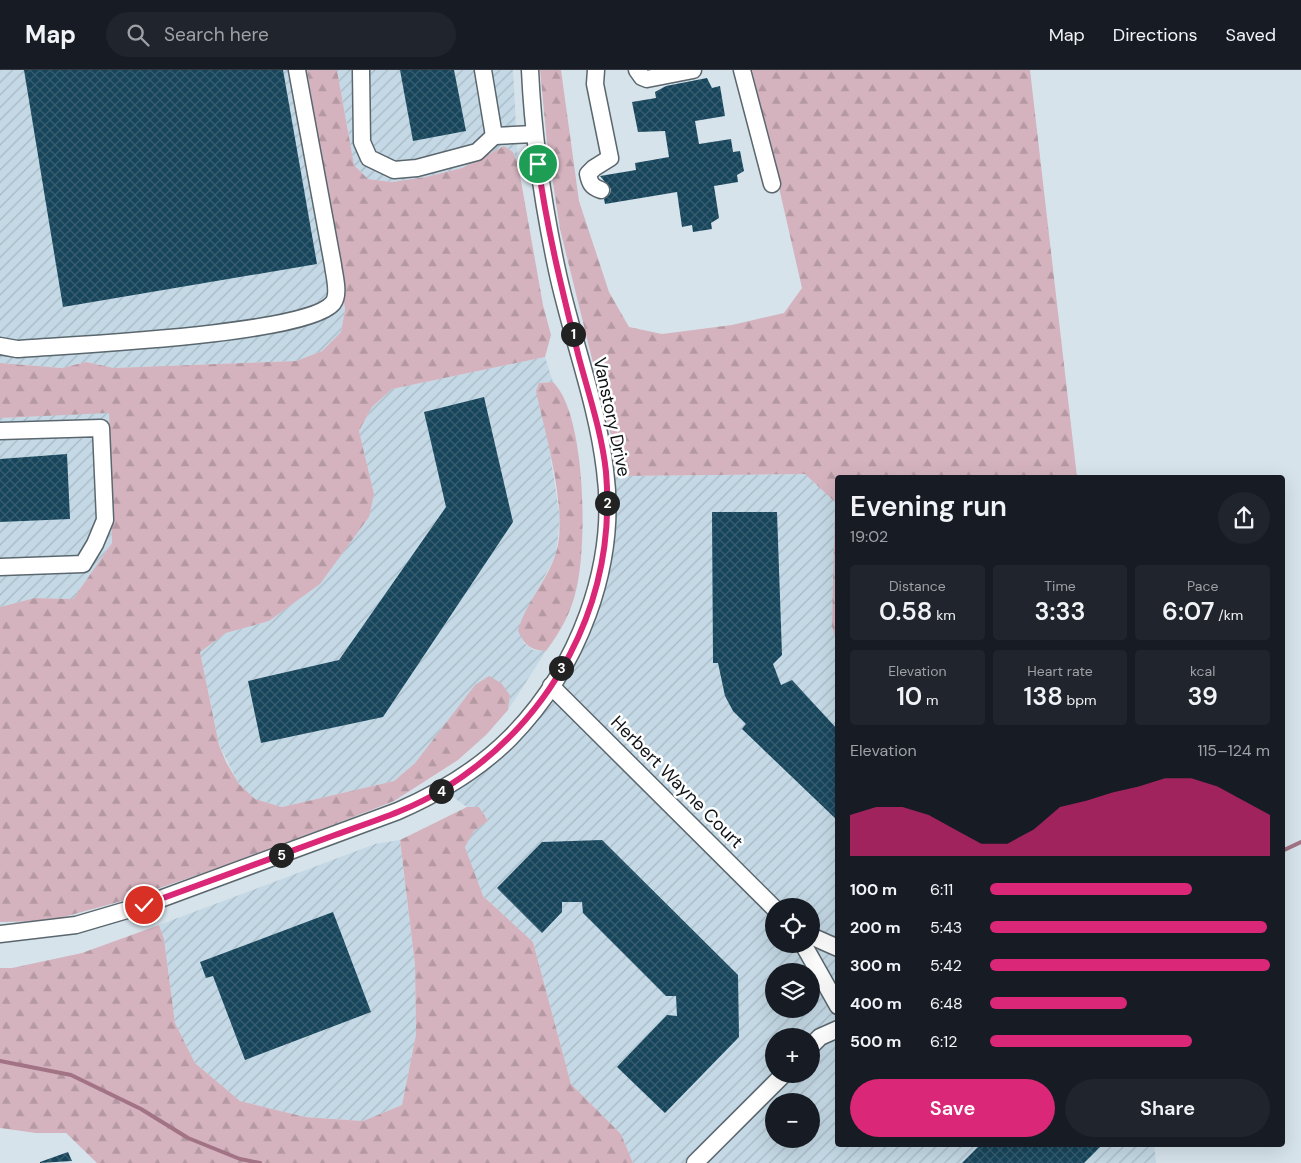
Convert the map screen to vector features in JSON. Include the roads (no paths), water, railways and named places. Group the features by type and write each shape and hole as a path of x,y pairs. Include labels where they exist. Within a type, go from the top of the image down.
{"street":[{"path":"0,346 17,349 222,333 303,319 332,304 336,291 333,265 297,70"},
{"path":"361,70 362,142 369,158 394,170 417,168 477,152 494,136 534,134"},
{"path":"483,70 494,136"},
{"name":"Vanstory Drive","path":"0,934 76,925 136,908 406,808 443,790 497,750 532,713 551,686 580,633 593,599 603,558 606,470 557,270 534,134 530,70"},
{"path":"596,70 595,84 610,158 588,174 590,183 594,188 601,190"},
{"path":"638,70 642,77 648,79 693,70"},
{"path":"742,70 772,184"},
{"path":"0,431 101,428 105,520 96,544 83,564 0,567"},
{"name":"Herbert Wayne Court","path":"551,686 765,899"},
{"path":"820,940 835,947"},
{"path":"808,953 835,1001"},
{"path":"820,1037 835,1030"},
{"path":"695,1163 775,1083"}],"waterway":[{"path":"1285,850 1301,842"},
{"path":"0,1061 71,1075 141,1109 188,1138 240,1159 260,1163"}]}
